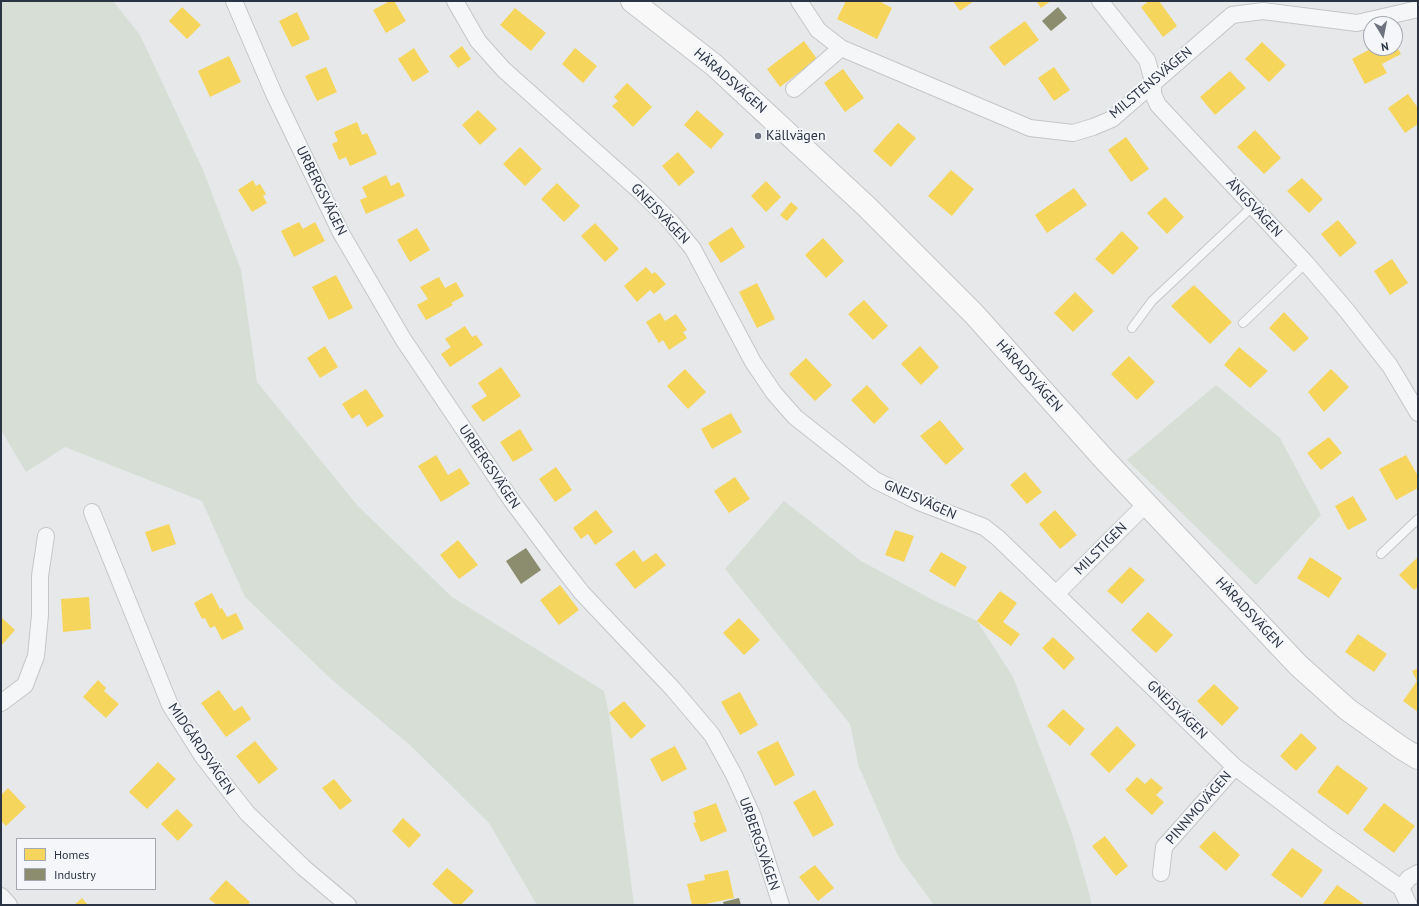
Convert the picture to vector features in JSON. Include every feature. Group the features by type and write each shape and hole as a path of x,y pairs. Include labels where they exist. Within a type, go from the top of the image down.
{"street":[{"name":"URBERGSVÄGEN","path":"234,1 274,94 341,233 403,339 512,501 557,561 582,593 673,689 712,735 734,775 753,817 781,905"},
{"name":"GNEJSVÄGEN","path":"455,1 478,41 504,70 671,222 693,249 753,362 774,393 795,417 875,480 920,502 984,527 1005,545 1235,767 1324,834 1401,888"},
{"name":"HÄRADSVÄGEN","path":"632,1 714,65 867,207 974,314 1146,504 1298,665 1347,709 1418,758"},
{"name":"MILSTENSVÄGEN","path":"799,1 818,30 841,48 1030,128 1073,133 1093,127 1112,118 1139,97 1153,81 1232,15 1263,11 1357,23 1418,9"},
{"name":"ÄNGSVÄGEN","path":"1100,1 1147,60 1153,81 1153,94 1158,105 1306,263 1390,366 1418,413"},
{"path":"794,89 841,48"},
{"name":"MILSTIGEN","path":"1056,594 1146,504"},
{"name":"MIDGÅRDSVÄGEN","path":"92,512 170,705 195,744 227,790 247,813 298,863 348,905"},
{"path":"1,704 25,685 36,656 40,615 40,576 46,536"},
{"name":"PINNMOVÄGEN","path":"1161,873 1164,847 1235,767"},
{"path":"1409,905 1401,888 1409,878 1418,873"},
{"path":"1,896 9,905"}],"lane":[{"path":"1132,328 1152,301 1252,207"},
{"path":"1243,323 1306,263"},
{"path":"1381,554 1418,519"}],"shaded area":[{"path":"1,1 113,1 140,35 203,170 241,270 257,382 357,505 452,597 604,691 609,714 634,905 537,905 489,823 411,746 330,678 245,597 202,501 65,447 26,472 1,430"},
{"path":"1216,385 1280,438 1321,515 1256,585 1127,460"},
{"path":"784,501 861,561 933,600 977,621 1013,677 1071,830 1090,896 1091,905 934,905 898,856 859,767 850,724 725,569"}],"building: Homes":[{"path":"390,1 394,1 406,21 386,33 373,10"},
{"path":"846,1 879,1 892,8 877,39 837,19"},
{"path":"953,1 974,1 960,11"},
{"path":"1036,1 1051,1 1041,8"},
{"path":"1149,1 1159,1 1177,26 1163,37 1141,7"},
{"path":"182,7 201,25 187,39 169,21"},
{"path":"515,8 546,33 531,51 500,25"},
{"path":"297,12 310,39 292,47 279,21"},
{"path":"1025,21 1039,40 1004,66 989,47"},
{"path":"804,41 817,59 780,87 767,69"},
{"path":"1262,42 1286,65 1269,82 1245,59"},
{"path":"462,46 471,59 458,68 449,56"},
{"path":"414,48 429,72 413,82 398,59"},
{"path":"575,48 597,66 583,83 562,64"},
{"path":"1363,53 1363,56 1397,56 1382,64 1387,73 1365,84 1352,59"},
{"path":"229,56 241,82 210,97 198,71"},
{"path":"326,67 337,92 317,101 305,76"},
{"path":"1054,67 1070,90 1054,101 1038,78"},
{"path":"843,69 864,98 845,112 824,83"},
{"path":"1230,71 1246,88 1215,115 1200,97"},
{"path":"627,83 652,107 633,127 612,106 618,101 614,97"},
{"path":"1408,94 1418,108 1418,124 1405,133 1388,108"},
{"path":"478,110 497,129 480,145 462,125"},
{"path":"697,110 724,134 711,149 684,125"},
{"path":"357,122 362,135 367,133 377,154 350,166 346,157 339,160 332,144 338,141 334,132"},
{"path":"898,123 916,138 891,167 873,151"},
{"path":"1255,130 1281,158 1264,174 1237,147"},
{"path":"1126,137 1149,169 1131,182 1108,150"},
{"path":"520,147 542,169 525,186 503,164"},
{"path":"678,152 695,172 679,186 662,166"},
{"path":"951,170 974,189 952,216 928,196"},
{"path":"386,175 391,186 399,182 405,196 366,214 360,200 367,197 362,187"},
{"path":"1302,178 1323,199 1309,213 1287,191"},
{"path":"253,180 256,186 260,184 266,194 263,196 267,203 252,212 238,190"},
{"path":"766,181 781,197 766,212 751,196"},
{"path":"557,183 580,206 564,222 541,199"},
{"path":"1074,188 1087,205 1047,233 1035,215"},
{"path":"1165,197 1184,217 1167,234 1147,213"},
{"path":"791,202 798,208 787,221 780,215"},
{"path":"1338,220 1357,243 1340,257 1321,234"},
{"path":"299,222 303,229 315,222 325,241 294,257 281,231"},
{"path":"595,223 619,249 605,262 581,236"},
{"path":"732,227 745,247 721,263 708,243"},
{"path":"417,228 430,250 410,262 397,240"},
{"path":"1122,231 1139,248 1113,275 1095,259"},
{"path":"823,238 844,261 826,278 805,255"},
{"path":"1392,259 1408,283 1390,295 1374,271"},
{"path":"646,267 652,274 655,272 666,284 654,294 650,290 637,302 624,286"},
{"path":"336,275 353,308 329,320 312,287"},
{"path":"439,277 445,288 456,282 464,296 451,303 453,305 426,320 417,305 428,299 420,287"},
{"path":"757,283 775,319 757,328 739,292"},
{"path":"1194,285 1232,322 1210,344 1171,306"},
{"path":"1075,292 1094,311 1073,332 1054,313"},
{"path":"864,300 888,326 873,340 848,314"},
{"path":"1284,312 1309,338 1294,352 1269,328"},
{"path":"660,313 665,321 676,314 687,330 683,332 687,338 669,350 663,340 659,343 646,322"},
{"path":"465,326 472,337 476,335 483,345 450,367 441,354 451,347 445,339"},
{"path":"325,346 338,367 320,378 307,358"},
{"path":"920,346 939,367 921,385 901,364"},
{"path":"1239,347 1268,371 1250,388 1224,365"},
{"path":"1129,356 1155,382 1137,400 1111,374"},
{"path":"806,358 832,385 815,401 789,374"},
{"path":"501,367 521,396 483,422 471,406 487,396 478,383"},
{"path":"685,369 706,392 688,409 667,386"},
{"path":"1331,369 1349,387 1324,412 1308,392"},
{"path":"867,385 889,409 874,424 851,400"},
{"path":"366,389 384,416 367,427 359,414 352,419 342,404"},
{"path":"731,413 742,432 712,449 701,429"},
{"path":"940,420 964,449 946,465 920,436"},
{"path":"520,429 533,450 513,462 500,442"},
{"path":"1329,437 1342,453 1321,470 1307,453"},
{"path":"436,455 448,475 460,468 470,484 441,502 418,466"},
{"path":"1406,455 1418,476 1418,488 1396,500 1379,469"},
{"path":"556,467 572,490 555,502 539,479"},
{"path":"1025,472 1042,492 1027,504 1010,485"},
{"path":"735,477 750,499 729,513 714,491"},
{"path":"1353,496 1367,520 1348,530 1335,506"},
{"path":"596,510 613,532 595,545 588,534 581,539 573,528"},
{"path":"1055,510 1077,535 1060,549 1039,524"},
{"path":"169,524 176,544 152,552 145,532"},
{"path":"895,530 914,536 904,562 885,555"},
{"path":"458,540 478,565 459,579 440,555"},
{"path":"634,550 643,562 656,553 666,565 635,589 615,564"},
{"path":"941,552 967,567 955,587 929,571"},
{"path":"1310,557 1342,578 1329,598 1297,578"},
{"path":"1418,557 1418,587 1414,590 1399,575"},
{"path":"1130,567 1145,580 1122,604 1107,591"},
{"path":"560,585 579,610 559,625 540,600"},
{"path":"1000,591 1017,603 1003,622 1020,634 1011,646 977,621"},
{"path":"212,593 220,609 222,608 227,617 236,613 244,629 222,640 215,626 210,628 205,618 202,619 194,603"},
{"path":"89,597 91,629 63,632 61,599"},
{"path":"1148,612 1173,635 1156,653 1131,630"},
{"path":"1,617 15,630 1,646"},
{"path":"739,618 760,640 744,655 723,633"},
{"path":"1358,634 1387,654 1374,672 1345,652"},
{"path":"1053,637 1075,658 1064,670 1042,648"},
{"path":"1418,668 1418,712 1403,701 1417,681 1412,671"},
{"path":"98,680 106,688 104,691 119,704 106,718 83,697"},
{"path":"1214,684 1239,708 1222,726 1197,701"},
{"path":"219,690 234,711 242,706 251,719 226,737 201,703"},
{"path":"740,692 758,725 740,735 721,702"},
{"path":"624,701 646,726 631,739 609,713"},
{"path":"1063,709 1085,729 1070,746 1047,726"},
{"path":"1117,726 1136,745 1109,773 1090,754"},
{"path":"1301,733 1317,748 1296,771 1280,756"},
{"path":"255,741 278,769 259,784 236,756"},
{"path":"778,741 795,775 775,786 757,752"},
{"path":"675,746 687,769 662,782 650,759"},
{"path":"158,762 176,779 147,809 129,792"},
{"path":"1337,765 1368,788 1348,815 1317,792"},
{"path":"1137,777 1145,784 1151,778 1163,788 1156,795 1164,802 1152,815 1125,790"},
{"path":"334,779 352,801 340,810 322,788"},
{"path":"8,788 26,807 6,826 1,821 1,795"},
{"path":"815,790 834,825 813,837 793,802"},
{"path":"716,803 727,831 701,842 693,823 696,822 693,812"},
{"path":"1384,803 1415,826 1394,853 1363,830"},
{"path":"177,809 193,825 178,841 161,824"},
{"path":"403,818 421,835 409,848 392,831"},
{"path":"1214,831 1240,855 1226,871 1199,847"},
{"path":"1105,836 1128,866 1116,876 1092,846"},
{"path":"1292,848 1323,870 1302,898 1271,875"},
{"path":"815,865 834,888 818,901 799,877"},
{"path":"447,868 474,891 461,905 455,905 432,884"},
{"path":"728,870 734,898 701,905 692,905 687,884 705,880 704,875"},
{"path":"226,880 250,902 248,905 217,905 209,899"},
{"path":"1337,885 1353,896 1365,905 1322,905"},
{"path":"82,898 88,905 74,905"}],"building: Industry":[{"path":"1058,7 1067,18 1051,31 1042,21"},
{"path":"526,548 541,570 521,584 506,561"},
{"path":"739,898 741,905 724,905 723,902"}],"place":[{"name":"Källvägen","path":"758,136"}]}
